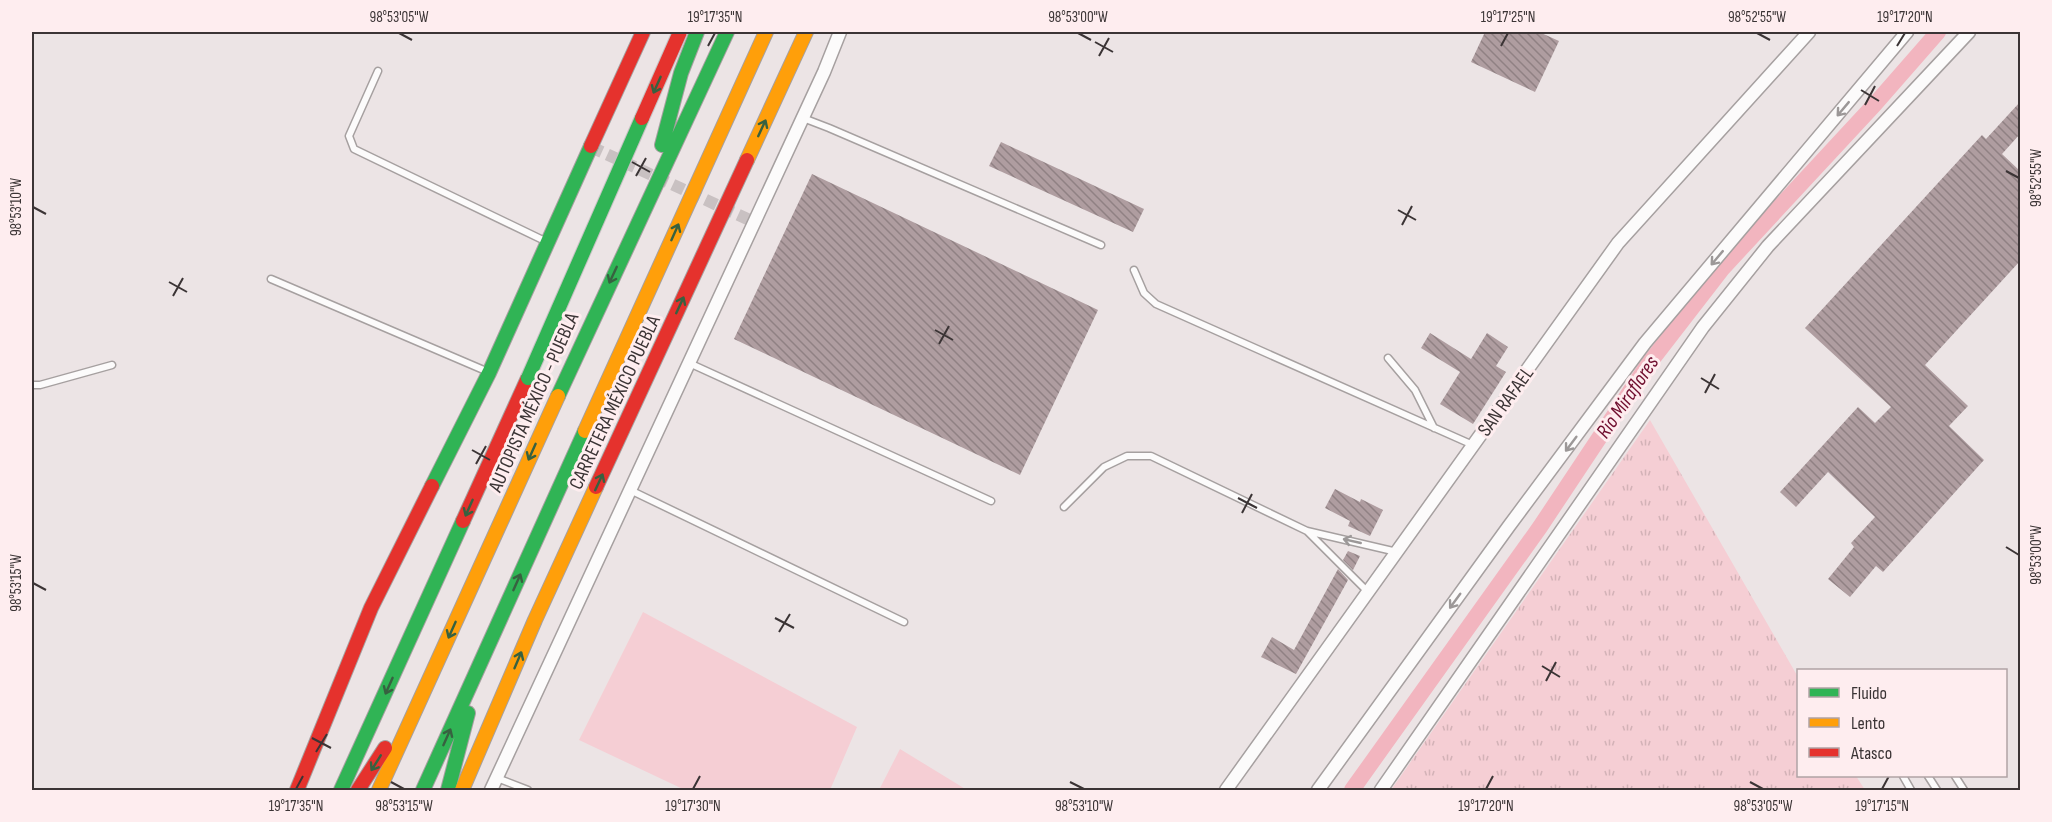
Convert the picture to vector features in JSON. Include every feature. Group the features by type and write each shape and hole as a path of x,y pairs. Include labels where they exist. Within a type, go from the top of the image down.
{"main road":[{"path":"297,790 371,609 489,373 643,32"},
{"path":"341,790 528,378 680,32"},
{"path":"646,203 681,73 697,32"},
{"name":"CARRETERA MÉXICO PUEBLA","path":"452,790 506,688 806,32"},
{"name":"AUTOPISTA MÉXICO - PUEBLA","path":"379,790 725,34"},
{"path":"423,790 765,35"},
{"path":"452,790 475,674"},
{"path":"358,790 430,678"}],"street":[{"path":"491,790 803,118 840,32"},
{"name":"SAN RAFAEL","path":"1226,790 1618,243 1809,32"},
{"path":"1318,790 1516,516 1645,343 1907,32"},
{"path":"1381,790 1703,327 1768,246 1969,32"}],"lane":[{"path":"378,71 349,136 354,149 548,242"},
{"path":"803,118 1101,245"},
{"path":"1134,270 1144,293 1156,304 1473,446"},
{"path":"271,279 489,373"},
{"path":"1388,358 1415,390 1435,429"},
{"path":"689,363 991,501"},
{"path":"32,385 112,365"},
{"path":"1064,507 1104,467 1127,456 1151,456 1307,531 1397,552"},
{"path":"630,490 904,622"},
{"path":"1307,531 1368,592"},
{"path":"1929,777 1937,790"},
{"path":"1956,777 1964,790"},
{"path":"497,778 528,790"}],"green space":[{"path":"1650,420 1797,675 1797,777 1857,777 1865,790 1391,790"},
{"path":"643,612 857,727 830,790 685,790 579,740"},
{"path":"900,749 967,790 879,790"}],"building":[{"path":"1485,32 1539,32 1559,41 1535,92 1471,62"},
{"path":"2020,102 2020,134 2002,154 2020,171 2020,261 1925,365 1968,406 1949,426 1984,460 1883,572 1876,566 1850,597 1828,579 1854,547 1851,543 1875,517 1828,472 1796,507 1780,492 1858,407 1875,423 1891,407 1805,328 1982,135 1986,139"},
{"path":"1001,142 1144,209 1133,232 989,166"},
{"path":"812,174 1098,310 1020,475 734,339"},
{"path":"1430,333 1471,359 1487,333 1508,347 1496,366 1506,372 1473,424 1440,404 1460,372 1421,348"},
{"path":"1335,489 1360,502 1361,499 1383,510 1370,536 1348,526 1350,521 1325,508"},
{"path":"1348,551 1360,556 1353,570 1343,560"},
{"path":"1338,569 1348,580 1296,674 1261,657 1272,637 1294,650"}],"waterway":[{"name":"Rio Miraflores","path":"1352,790 1540,527 1647,366 1722,269 1875,104 1938,32"}],"tunnel":[{"path":"591,147 754,222"}],"traffic: fast":[{"path":"662,145 681,73 697,32"},
{"path":"558,396 727,32"},
{"path":"528,378 642,118"},
{"path":"432,486 489,373 591,146"},
{"path":"423,790 585,431"},
{"path":"341,790 463,521"},
{"path":"448,790 468,713"}],"traffic: slow":[{"path":"585,431 766,32"},
{"path":"747,160 806,32"},
{"path":"379,790 558,396"},
{"path":"462,790 535,620 596,487"}],"traffic: jam":[{"path":"591,146 643,32"},
{"path":"642,118 680,32"},
{"path":"596,487 747,160"},
{"path":"463,521 528,378"},
{"path":"297,790 371,608 432,486"},
{"path":"358,790 385,748"}]}
